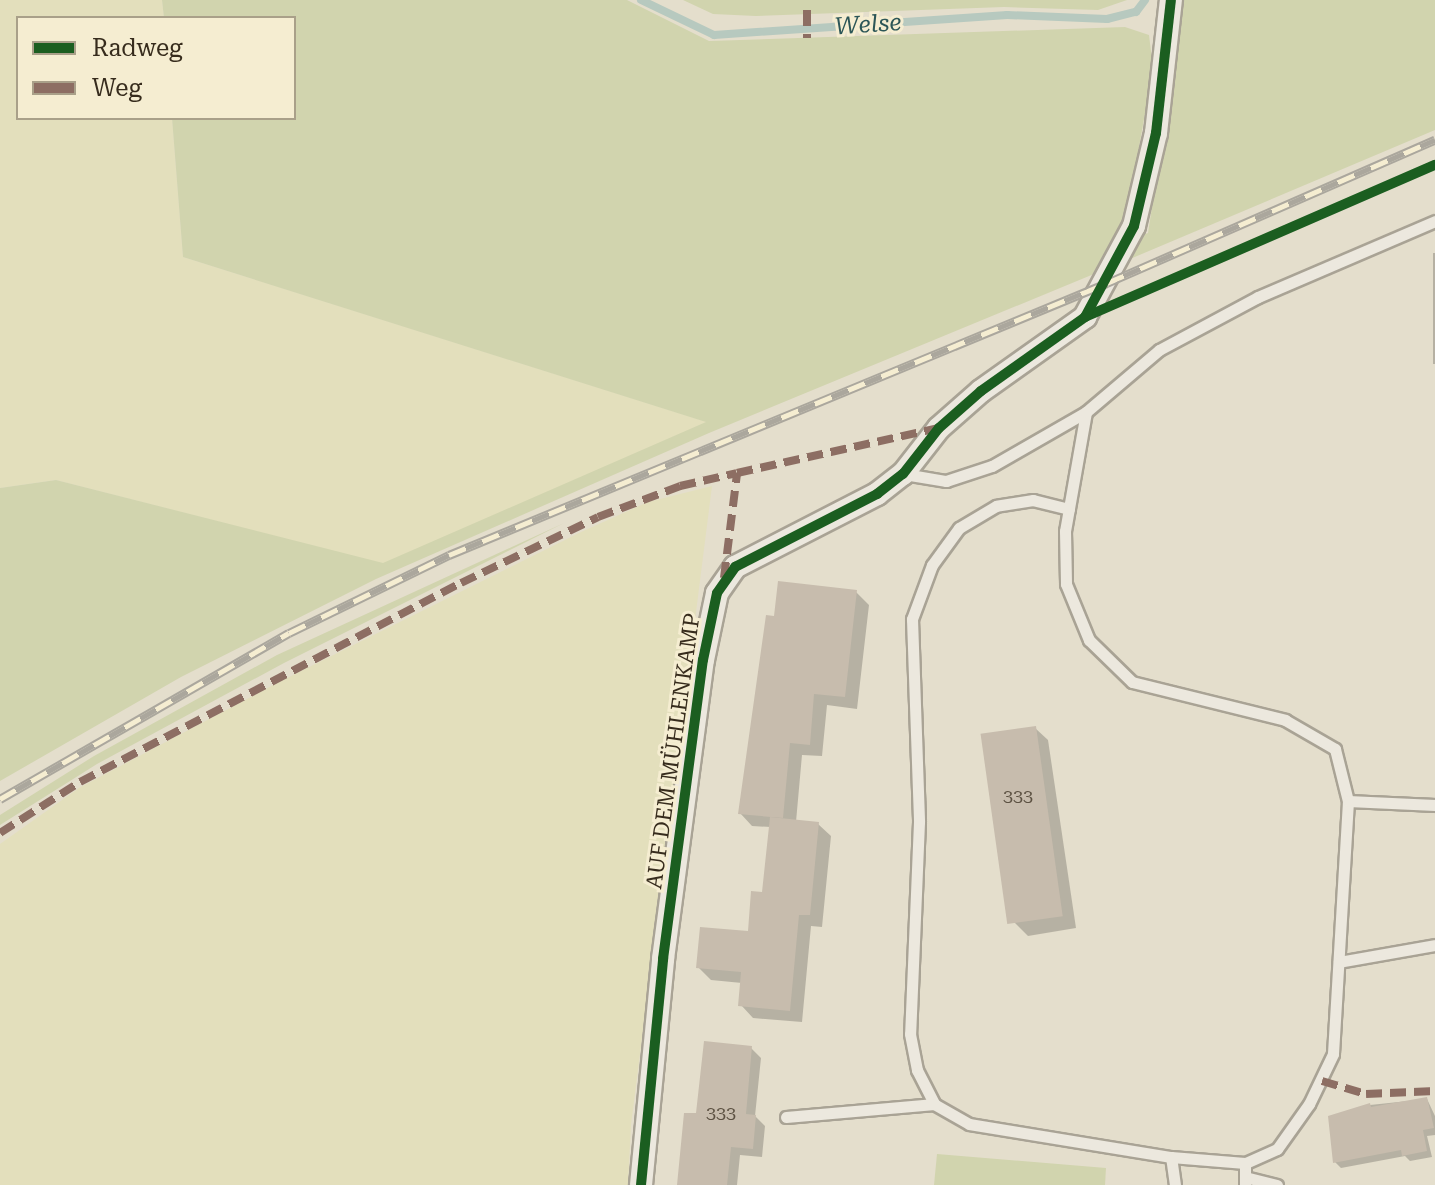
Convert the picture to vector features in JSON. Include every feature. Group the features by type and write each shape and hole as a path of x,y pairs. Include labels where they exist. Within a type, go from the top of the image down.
{"street":[{"name":"AUF DEM MÜHLENKAMP","path":"641,1185 663,959 703,660 717,593 735,567 857,508 903,474 939,428 981,391 1085,317 1107,283 1134,226 1145,180 1171,0"}],"lane":[{"path":"903,474 946,481 969,474 1086,412 1172,343 1258,297 1435,221"},
{"path":"1069,509 1033,500 996,506 959,528 932,565 912,619 919,822 910,1034 917,1070 934,1104 969,1124 1171,1157 1245,1163 1277,1149 1322,1081 1333,1054 1348,801 1335,749 1285,720 1132,682 1089,640 1066,584 1069,509 1086,412"},
{"path":"1348,801 1435,805"},
{"path":"1339,962 1435,945"},
{"path":"786,1117 934,1104"},
{"path":"1171,1157 1175,1185"},
{"path":"1245,1163 1245,1181 1277,1185"}],"shaded area":[{"path":"0,0 162,0 164,16 16,16 16,120 172,120 183,257 707,422 383,564 56,480 0,488"},
{"path":"712,486 631,1125 628,1185 0,1185 0,844 79,788 277,683 581,532 648,502"}],"green space":[{"path":"162,0 627,0 709,41 1125,27 1149,35 1153,68 1126,221 1106,269 709,433 376,579 181,677 0,781 0,488 56,480 383,563 706,422 183,257 172,120 296,120 296,16 164,16"},
{"path":"683,0 1127,0 1098,10 1004,7 756,16 713,14"},
{"path":"1184,0 1435,0 1435,130 1130,259 1140,236 1148,233"},
{"path":"564,523 284,663 97,764 0,825 0,815 94,756 277,655"},
{"path":"937,1154 1106,1168 1105,1185 934,1185"}],"building":[{"path":"778,581 857,590 845,697 814,694 810,745 790,743 783,818 738,814 766,615 774,616"},
{"path":"1036,726 1063,916 1007,924 981,734"},
{"path":"770,817 819,822 810,915 799,915 790,1011 738,1006 741,972 696,968 700,927 748,931 751,891 762,892"},
{"path":"704,1041 752,1046 746,1114 756,1115 753,1149 731,1147 727,1185 677,1185 684,1113 696,1113"},
{"path":"1427,1097 1434,1128 1423,1130 1427,1151 1402,1156 1401,1150 1333,1163 1328,1116 1370,1103 1371,1107"}],"waterway":[{"name":"Welse","path":"641,0 714,35 1007,15 1107,19 1136,12 1145,0"}],"railway":[{"path":"0,799 289,633 449,555 1107,283 1435,140"}],"marked path":[{"path":"807,10 807,38"},
{"path":"724,578 737,473 939,428"},
{"path":"0,833 80,782 461,583 598,517 680,486 737,473"},
{"path":"1322,1081 1366,1094 1435,1091"}],"cycle path":[{"path":"641,1185 663,959 703,660 717,593 735,567 877,494 903,474 939,428 981,391 1085,317 1134,226 1156,133 1171,0"},
{"path":"1085,317 1435,165"}]}
